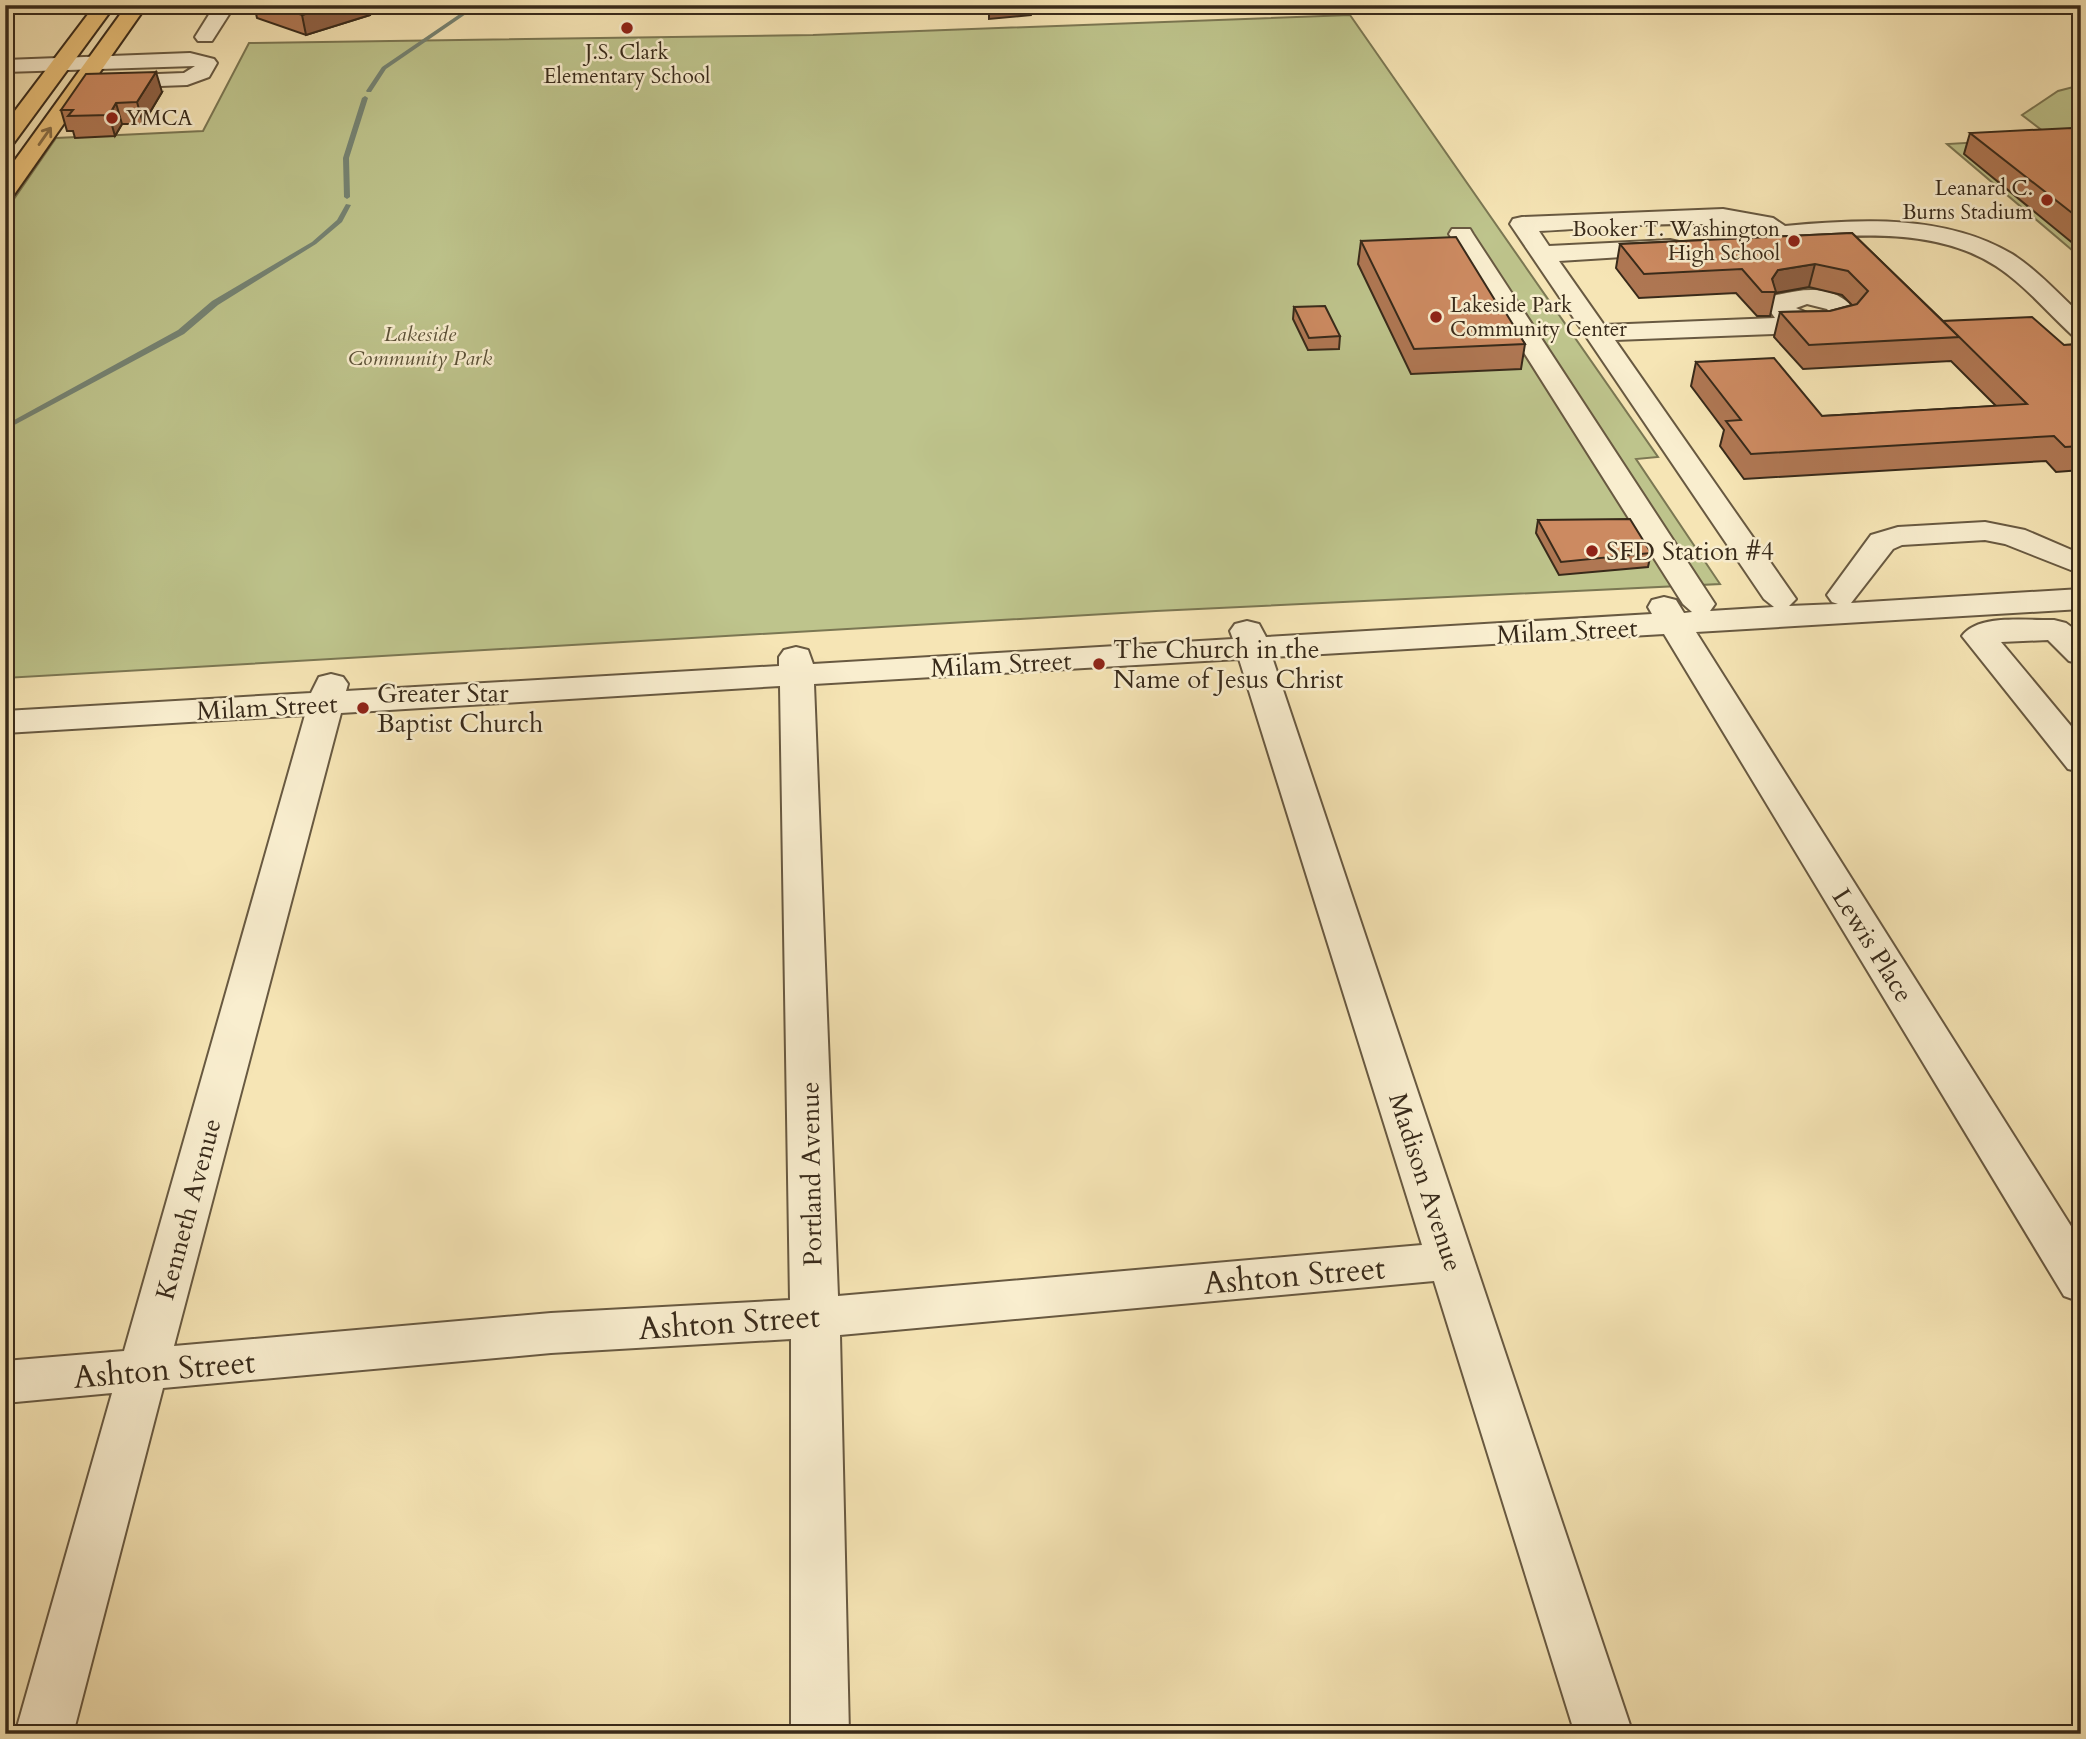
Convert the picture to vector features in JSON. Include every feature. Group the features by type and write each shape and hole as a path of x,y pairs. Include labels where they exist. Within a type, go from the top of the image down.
{"main road":[{"path":"5,139 105,5"},
{"path":"5,191 13,171 137,5"}],"street":[{"path":"205,37 225,5"},
{"path":"5,66 190,59 206,63 202,73 187,79 82,82"},
{"path":"1780,599 1522,224 1723,216 1763,223 1780,234 1889,230 1939,236 1989,251 2075,318"},
{"name":"Lewis Place","path":"1461,234 1679,612 2081,1283"},
{"path":"1542,254 1778,242 1780,234"},
{"path":"1788,299 1780,306 1788,316 1819,324 1591,324 1788,299"},
{"path":"1843,595 1882,542 1898,536 1984,531 2014,537 2081,565"},
{"name":"Milam Street","path":"1679,612 1780,599 2081,581"},
{"name":"Milam Street","path":"5,722 329,694 1679,612 2081,599"},
{"path":"2081,654 2063,635 2054,630 1987,632 1979,636 2081,761"},
{"name":"Madison Avenue","path":"1250,640 1604,1734"},
{"name":"Portland Avenue","path":"797,666 815,1317 820,1734"},
{"name":"Milam Street","path":"5,702 329,694"},
{"name":"Kenneth Avenue","path":"44,1734 329,694"},
{"name":"Ashton Street","path":"5,1382 551,1333 815,1317 1452,1262"}],"green space":[{"name":"Lakeside Community Park","path":"1350,15 1658,457 1636,459 1720,584 1156,611 5,678 5,212 56,138 203,131 249,43 813,35"},
{"name":"Leanard C. Burns Stadium","path":"2081,85 2079,256 1947,144 2052,138 2022,115 2058,91"}],"building":[{"path":"272,5 335,5 302,15"},
{"path":"987,5 1034,5 1031,10 989,14"},
{"path":"156,72 137,102 116,103 109,115 68,116 73,110 61,110 86,74"},
{"path":"2072,128 2081,135 2081,220 1970,133"},
{"path":"1852,233 1959,337 1809,345 1780,312 1830,311 1857,304 1868,291 1848,271 1815,264 1778,270 1772,279 1776,292 1762,292 1742,269 1644,274 1620,244"},
{"name":"Lakeside Park Community Center","path":"1456,237 1525,344 1414,349 1361,241"},
{"path":"1325,306 1340,336 1309,338 1294,307"},
{"path":"2032,317 2064,345 2081,344 2081,446 2065,447 2054,436 1751,454 1726,421 1741,420 1696,362 1774,358 1822,416 2027,404 1943,321"},
{"path":"1630,519 1651,553 1561,562 1538,520"}],"waterway":[{"path":"369,91 384,68 477,5"},
{"path":"2069,5 2081,8"},
{"path":"347,197 346,158 365,98"},
{"path":"5,428 181,332 215,303 314,243 340,221 348,205"}],"place":[{"name":"J.S. Clark Elementary School","path":"627,28"},
{"name":"YMCA","path":"112,118"},
{"name":"Leanard C. Burns Stadium","path":"2047,200"},
{"name":"Booker T. Washington High School","path":"1794,241"},
{"name":"Lakeside Park Community Center","path":"1436,317"},
{"name":"SFD Station #4","path":"1592,551"},
{"name":"The Church in the Name of Jesus Christ","path":"1099,664"},
{"name":"Greater Star Baptist Church","path":"363,708"}]}
